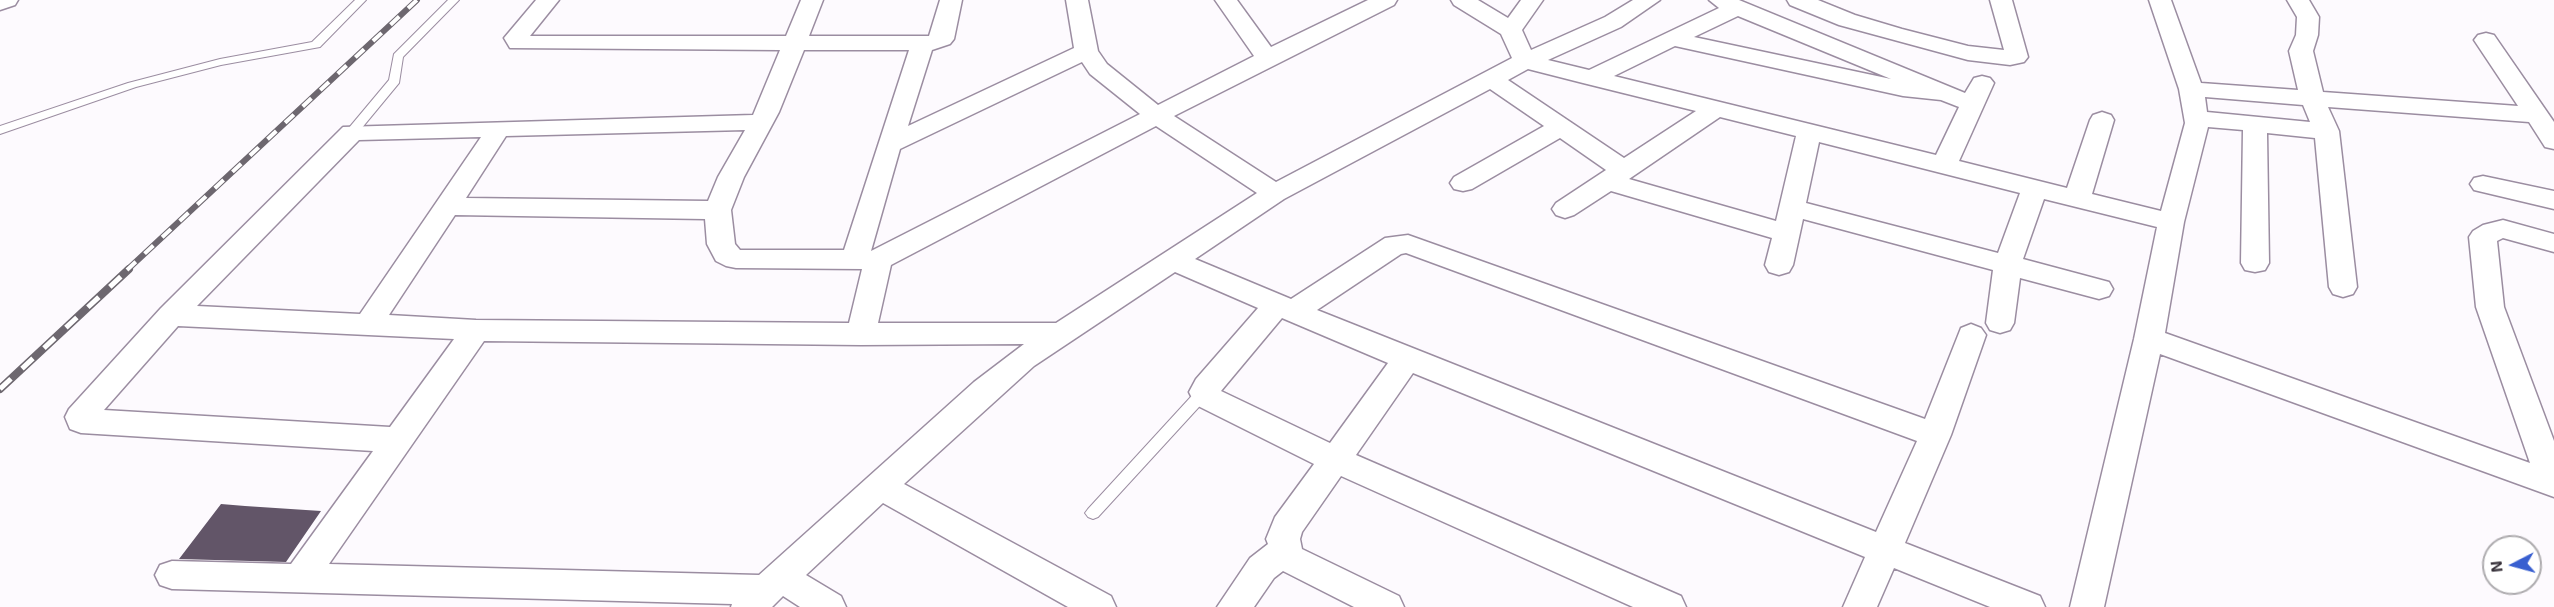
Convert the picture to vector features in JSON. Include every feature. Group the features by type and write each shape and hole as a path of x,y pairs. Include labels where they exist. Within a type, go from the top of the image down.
{"street":[{"path":"0,3 7,0"},
{"path":"548,0 516,38 518,43 933,43 942,39 951,0"},
{"path":"812,0 797,42 761,122 731,177 718,210 720,244 726,254 736,259 867,260 1386,0"},
{"path":"1077,0 1086,51 1098,69 1156,115 1275,193"},
{"path":"1226,0 1267,58"},
{"path":"1462,0 1511,30 1525,62"},
{"path":"1511,30 1532,0"},
{"path":"765,592 985,390 1024,358 1060,333 1275,193 1491,79 1613,22 1649,0"},
{"path":"1798,0 1847,20 1894,34 1968,53 2016,57 2001,0"},
{"path":"2087,607 2149,339 2171,222 2196,118 2191,89 2160,0"},
{"path":"2298,0 2308,17 2307,35 2301,51 2313,100 2327,132 2343,287"},
{"path":"1591,78 1672,39 1729,4 1945,93"},
{"path":"1672,39 1903,89 1977,94 1944,165"},
{"path":"2486,40 2554,141"},
{"path":"861,334 867,260 889,145 923,43"},
{"path":"889,145 1086,51"},
{"path":"1525,62 2171,222"},
{"path":"1491,79 1561,127 1615,176 1790,221 2007,264 2099,289"},
{"path":"2191,89 2313,100 2536,115"},
{"path":"1565,209 1716,109"},
{"path":"2196,118 2327,132"},
{"path":"2078,198 2102,120"},
{"path":"399,440 81,421 82,412 171,315 352,132 761,122"},
{"path":"2255,123 2255,263"},
{"path":"1462,183 1561,127"},
{"path":"368,325 450,206 499,128"},
{"path":"1779,265 1809,132"},
{"path":"2483,184 2554,200"},
{"path":"2000,323 2007,264 2035,188"},
{"path":"450,206 718,210"},
{"path":"2554,243 2503,230 2493,231 2483,237 2490,307 2554,484"},
{"path":"1669,607 1334,459 1209,398 1204,392 1286,308 1395,245 1408,244 1935,435"},
{"path":"1172,260 1407,359 1886,548 2028,607"},
{"path":"171,315 476,330 861,334 1060,333"},
{"path":"300,578 476,330"},
{"path":"1860,607 1935,435 1971,334"},
{"path":"2149,339 2554,484"},
{"path":"1387,607 1288,558 1284,551 1283,539 1287,527 1407,359"},
{"path":"880,486 1099,607"},
{"path":"1234,607 1262,568 1284,551"},
{"path":"172,575 765,592 829,607"}],"lane":[{"path":"0,130 132,85 220,62 294,51 316,45 361,0"},
{"path":"352,132 395,81 398,56 454,0"},
{"path":"1093,513 1204,392"}],"building":[{"path":"221,504 321,511 286,562 179,559"}],"railway":[{"path":"127,270 417,0"},
{"path":"0,389 129,269"}]}
